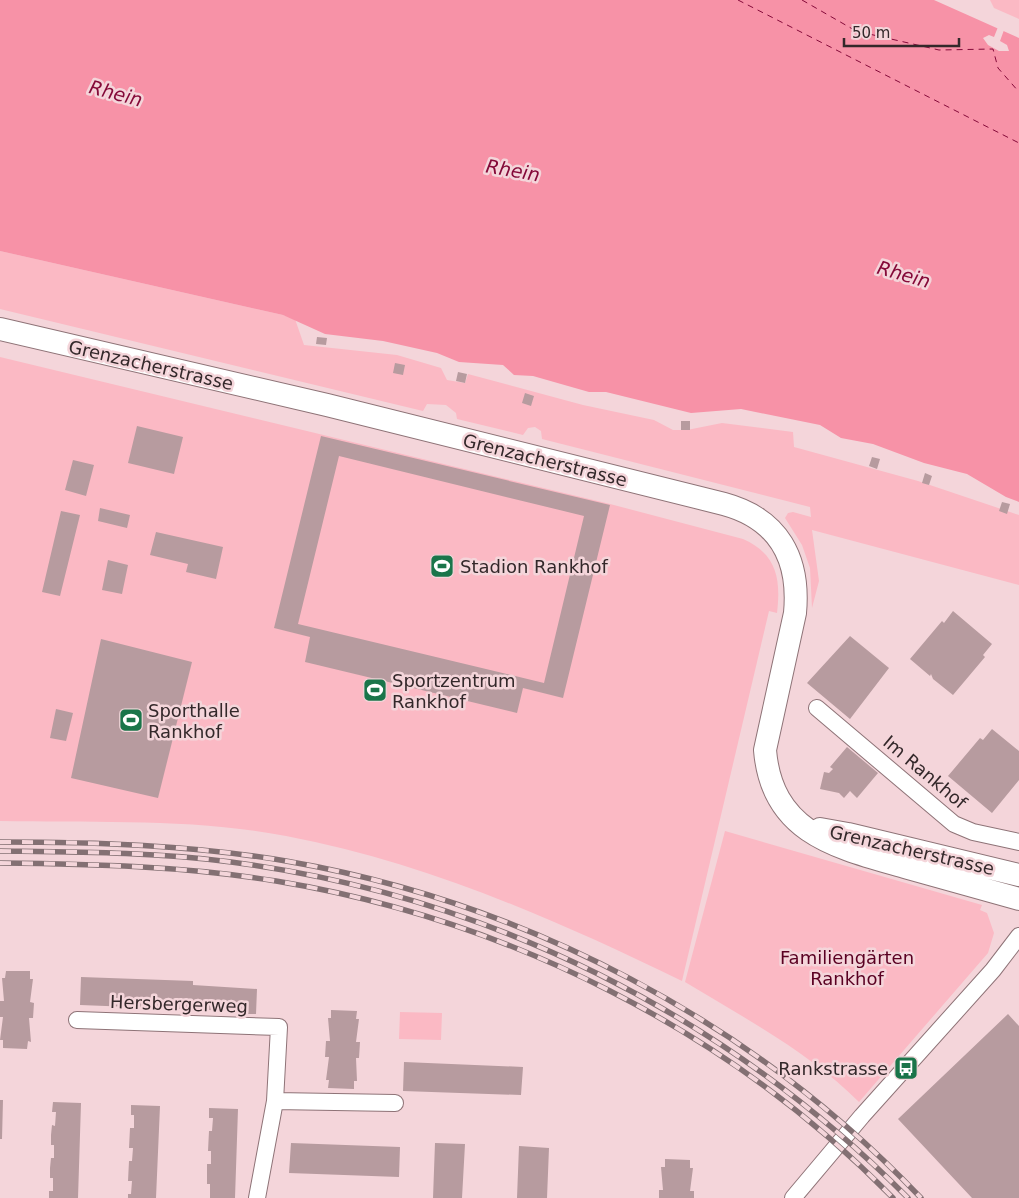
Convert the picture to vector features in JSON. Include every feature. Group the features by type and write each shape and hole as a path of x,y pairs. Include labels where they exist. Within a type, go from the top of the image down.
{"main road":[{"name":"Grenzacherstrasse","path":"0,329 327,405 724,504 751,513 773,532 790,558 797,590 795,614 764,750 772,787 792,817 804,827 845,850 1019,899"},
{"name":"Grenzacherstrasse","path":"804,827 848,834 1019,875"}],"street":[{"name":"Im Rankhof","path":"817,708 954,824 973,832 1019,842"},
{"path":"794,1198 862,1116 993,970 1019,936"},
{"name":"Hersbergerweg","path":"76,1020 279,1027 275,1100"},
{"path":"257,1198 275,1100 395,1103"}],"green space":[{"path":"990,0 1019,0 1019,19 994,8"},
{"path":"0,251 283,315 295,319 304,345 397,355 441,368 447,380 465,383 468,374 583,405 654,420 673,430 687,430 722,423 793,432 794,447 918,481 1019,515 1019,585 812,530 819,581 812,608 810,568 802,545 785,518 788,513 793,512 811,517 810,507 542,439 541,431 535,427 528,428 523,435 457,419 456,413 446,405 427,404 423,411 0,309"},
{"name":"Sportzentrum Rankhof","path":"0,357 610,504 743,539 763,552 770,560 777,579 777,613 769,611 682,981 586,936 489,895 440,877 338,847 251,830 215,826 143,822 0,821"},
{"name":"Familiengärten Rankhof","path":"725,831 982,905 980,910 987,913 994,933 988,953 859,1102 840,1084 798,1052 685,982"},
{"path":"400,1012 442,1013 441,1040 399,1039"}],"water":[{"name":"Rhein","path":"0,0 934,0 1019,38 1019,502 1006,497 967,474 924,463 873,444 841,438 820,425 741,409 691,413 606,392 589,392 533,376 514,375 503,365 459,362 437,353 383,341 325,334 283,315 0,251"}],"pier":[{"path":"998,27 1004,30 1000,41 1007,45 1009,51 999,51 988,45 983,38 989,35 994,37"}],"building":[{"path":"317,337 327,338 326,345 316,344"},
{"path":"395,363 405,365 403,375 393,373"},
{"path":"458,372 467,374 465,383 456,381"},
{"path":"525,393 534,396 531,406 522,403"},
{"path":"681,421 690,421 690,430 681,430"},
{"path":"137,426 183,437 174,474 128,463"},
{"path":"321,436 610,505 563,698 523,688 517,713 305,662 310,637 274,628","holes":["339,456 584,516 544,683 298,624"]},
{"path":"872,457 880,459 877,469 869,466"},
{"path":"73,460 94,465 86,496 65,490"},
{"path":"925,473 932,476 929,485 922,483"},
{"path":"1002,502 1010,504 1007,514 999,511"},
{"path":"100,508 130,515 127,528 98,521"},
{"path":"61,511 80,515 60,596 42,592"},
{"path":"156,532 223,547 216,579 186,572 188,564 150,555"},
{"path":"108,560 128,565 122,594 102,590"},
{"path":"953,611 992,644 983,655 985,657 953,695 933,679 931,674 930,676 910,659 942,621 944,623"},
{"path":"850,636 889,668 850,719 807,683"},
{"name":"Sporthalle Rankhof","path":"101,639 192,662 158,798 71,778"},
{"path":"56,709 73,713 66,741 50,738"},
{"path":"992,729 1019,751 1019,780 992,813 948,776 980,738 983,740"},
{"path":"847,747 878,773 857,798 850,791 844,798 839,793 820,789 824,772 829,773 833,769 830,767"},
{"path":"6,971 30,971 30,979 33,979 30,1002 34,1003 33,1018 29,1018 31,1042 28,1041 27,1049 3,1048 3,1040 0,1040 3,1017 0,1017 0,1001 4,1001 2,978 5,978"},
{"path":"81,977 193,981 193,985 257,989 256,1014 239,1014 239,1011 80,1005"},
{"path":"331,1010 357,1011 356,1019 359,1019 356,1042 360,1042 359,1058 356,1058 357,1081 354,1081 354,1089 328,1088 329,1080 326,1080 329,1057 325,1057 326,1041 330,1041 328,1018 331,1018"},
{"path":"1008,1014 1019,1026 1019,1198 972,1198 898,1119"},
{"path":"404,1062 523,1067 521,1095 403,1091"},
{"path":"0,1100 3,1100 2,1139 0,1139"},
{"path":"53,1102 81,1103 78,1198 49,1198 49,1191 53,1191 53,1178 50,1178 50,1168 51,1158 54,1158 54,1145 51,1145 51,1135 52,1125 55,1126 56,1112 52,1112"},
{"path":"131,1105 160,1106 156,1198 128,1198 128,1194 131,1194 132,1181 128,1181 129,1161 132,1161 133,1148 129,1148 130,1128 134,1128 134,1115 131,1115"},
{"path":"209,1108 238,1109 235,1198 210,1198 210,1184 207,1184 207,1164 211,1164 211,1151 208,1151 209,1131 212,1131 213,1118 209,1118"},
{"path":"291,1143 400,1147 399,1177 289,1173"},
{"path":"435,1143 465,1144 462,1198 433,1198"},
{"path":"519,1146 549,1148 547,1198 517,1198"},
{"path":"665,1159 690,1160 690,1168 693,1168 690,1191 694,1191 694,1198 659,1198 659,1190 663,1190 661,1167 665,1167"}],"ferry route":[{"path":"738,0 1019,143"},
{"path":"802,0 856,31 939,50 993,49 998,68 1019,92"}],"railway":[{"path":"0,842 72,843 215,851 286,861 375,880 463,906 548,939 630,979 710,1025 785,1077 856,1135 921,1198"},
{"path":"0,851 144,854 231,862 326,878 419,903 510,935 598,974 682,1020 762,1073 837,1132 908,1198"},
{"path":"0,863 104,865 242,876 362,899 447,923 529,954 610,991 687,1034 760,1083 829,1138 893,1198"}],"place":[{"name":"Stadion Rankhof","path":"442,566"},
{"name":"Sportzentrum Rankhof","path":"375,690"},
{"name":"Sporthalle Rankhof","path":"131,720"},
{"name":"Rankstrasse","path":"906,1068"}]}
